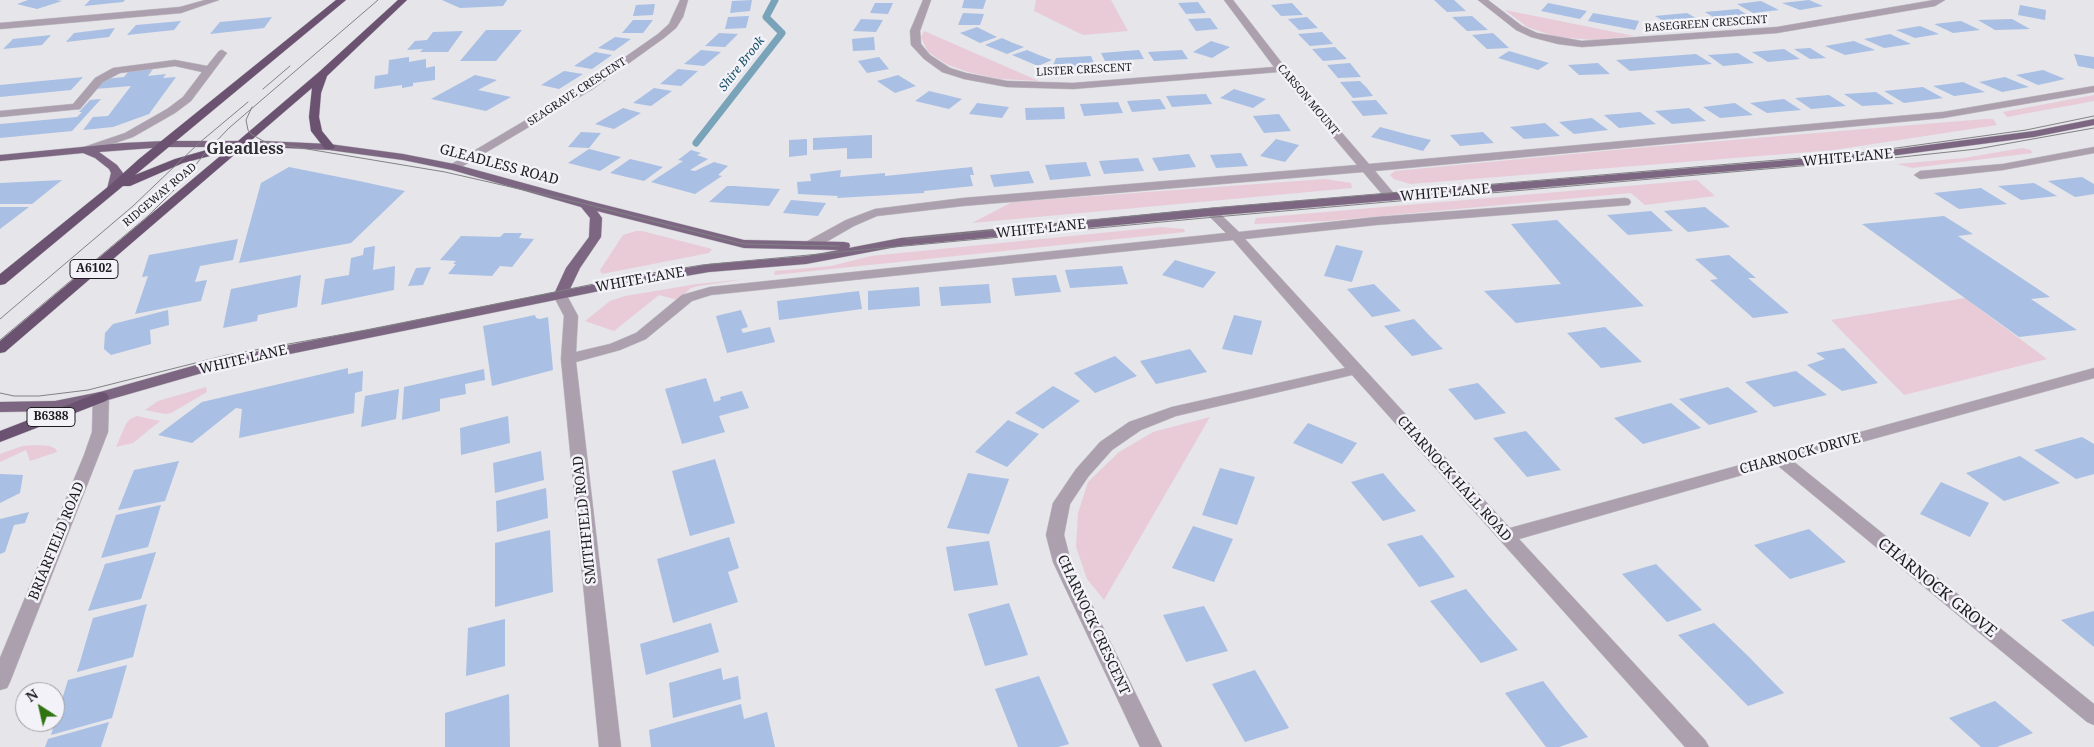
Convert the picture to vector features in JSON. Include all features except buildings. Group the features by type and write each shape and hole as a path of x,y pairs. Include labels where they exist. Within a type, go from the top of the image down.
{"highway":[{"path":"0,280 342,0"},
{"name":"RIDGEWAY ROAD","path":"0,349 323,74 403,0"},
{"path":"323,74 316,93 314,117 318,131 329,147"},
{"path":"113,189 179,161 242,144"},
{"name":"B6388","path":"0,437 101,397"}],"main road":[{"name":"WHITE LANE","path":"0,407 56,406 101,397 214,365 560,295 709,268 806,260 901,242 1211,212 1860,157 2024,136 2094,122"},
{"name":"GLEADLESS ROAD","path":"0,158 165,144 329,147 403,157 454,167 700,235 744,244 810,246 901,242"},
{"path":"85,150 99,156 114,166 116,173 113,189"},
{"path":"560,295 573,268 594,237 596,218 585,204"}],"street":[{"path":"0,26 181,10 215,0"},
{"name":"SEAGRAVE CRESCENT","path":"454,167 589,87 661,36 673,26 684,0"},
{"name":"LISTER CRESCENT","path":"927,0 915,31 916,44 927,57 946,70 973,78 1006,84 1072,86 1281,69"},
{"name":"CARSON MOUNT","path":"1228,0 1281,69 1391,197"},
{"name":"BASEGREEN CRESCENT","path":"1482,0 1519,28 1534,35 1582,44 1777,30 1935,3 1941,0"},
{"path":"85,150 129,135 171,111 187,99 222,53"},
{"path":"0,114 76,106 99,80 117,70 175,63 208,70"},
{"path":"810,246 862,217 876,213 963,202 1365,168 1943,115 2094,89"},
{"path":"1920,175 2003,166 2094,150"},
{"name":"WHITE LANE","path":"568,359 615,347 641,336 686,298 710,291 1376,221 1625,202"},
{"name":"CHARNOCK HALL ROAD","path":"1211,212 1236,236 1355,370 1698,747"},
{"name":"SMITHFIELD ROAD","path":"560,295 571,316 568,359 610,747"},
{"name":"CHARNOCK CRESCENT","path":"1151,747 1062,562 1055,535 1062,504 1082,473 1106,446 1135,426 1172,412 1355,370"},
{"name":"CHARNOCK DRIVE","path":"1506,536 2094,374"},
{"name":"BRIARFIELD ROAD","path":"0,682 92,455 100,432 101,397"},
{"name":"CHARNOCK GROVE","path":"1780,459 2094,716"}],"shaded area":[{"path":"1036,0 1111,0 1128,31 1083,35 1034,11"},
{"path":"1505,10 1634,36 1593,40 1557,37 1527,27"},
{"path":"924,31 1039,81 1000,79 968,72 946,64 928,52 921,37"},
{"path":"2094,95 2094,101 2007,117 2003,112"},
{"path":"1993,119 1997,125 1834,150 1410,184 1394,179 1390,175 1395,171 1636,148"},
{"path":"2022,148 2031,150 2032,153 1912,168 1897,164 1964,158"},
{"path":"1325,179 1351,183 1352,188 972,223 1012,202"},
{"path":"1697,180 1715,196 1645,205 1631,193 1327,221 1254,224 1256,218"},
{"path":"1161,227 1184,229 1185,232 774,275 775,271 831,266 871,256"},
{"path":"636,231 712,249 709,253 602,274 600,270 623,235"},
{"path":"747,279 691,288 678,300 659,295 614,331 585,321 610,301 625,296 697,284"},
{"path":"1965,298 2047,359 1904,395 1831,320"},
{"path":"206,387 207,392 171,413 165,414 145,410 158,401"},
{"path":"137,416 160,421 133,443 116,447 126,424 130,419"},
{"path":"1210,417 1104,600 1087,579 1076,547 1078,513 1088,482 1119,452 1153,432"},
{"path":"22,446 50,446 56,449 57,452 30,461 26,450 0,462 0,454"}],"waterway":[{"name":"Shire Brook","path":"696,143 782,33 766,17 775,0"}],"tram line":[{"path":"251,109 378,0"},
{"path":"263,89 290,66"},
{"path":"0,319 133,206 199,143 248,102"},
{"path":"0,340 148,216 184,180 205,153 229,128 251,109"},
{"path":"251,109 246,120 248,130 251,134 265,142 445,172 585,204 744,244 839,246"},
{"path":"906,239 1212,208 1860,153 2026,130 2094,116"},
{"path":"0,393 14,396 39,396 88,390 227,355 378,328 628,277 702,265 1215,217 1892,158 1977,149 2094,128"}],"district":[{"name":"Gleadless","path":"245,149"}]}
